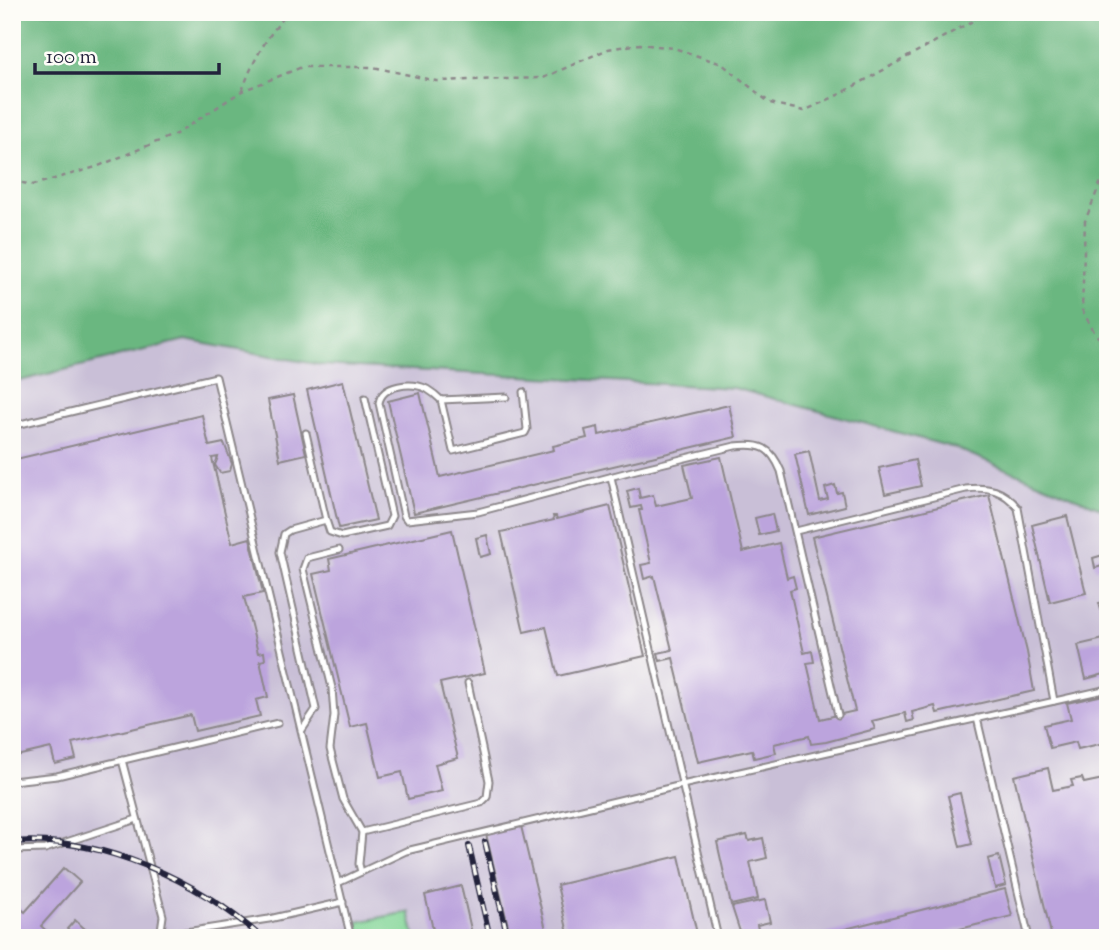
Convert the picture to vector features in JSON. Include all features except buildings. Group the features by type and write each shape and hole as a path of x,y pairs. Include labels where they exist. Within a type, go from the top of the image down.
{"lane":[{"path":"12,426 216,377 351,938"},
{"path":"506,397 442,400 427,389 415,386 397,387 380,396 379,403 407,520 478,512 736,446 758,445 769,452 777,462 796,531 838,715"},
{"path":"442,400 453,451 518,437 524,433 527,429 523,392"},
{"path":"306,433 330,532 342,536 387,526 392,516 365,398"},
{"path":"611,477 718,938"},
{"path":"796,531 966,489 984,487 1004,494 1018,508 1054,701"},
{"path":"302,730 316,709 280,552 281,540 290,530 326,520"},
{"path":"339,550 307,558 303,569 332,688 334,715 330,749 344,799 362,832 360,872"},
{"path":"362,832 481,803 487,797 489,780 468,683"},
{"path":"338,883 406,851 845,747 1108,689"},
{"path":"977,718 1029,938"},
{"path":"12,781 57,776 278,723"},
{"path":"843,737 845,747"},
{"path":"121,760 163,916 160,937 269,919 343,902"},
{"path":"12,850 45,849 137,819"}],"path":[{"path":"242,91 255,57 289,12"},
{"path":"12,181 33,185 96,167 176,134 242,91 302,67 373,67 436,81 543,78 608,49 640,44 674,48 722,64 770,103 804,111 989,12"},
{"path":"1108,164 1085,221 1082,310 1096,335 1108,345"}],"shaded area":[{"path":"185,340 321,365 734,388 955,448 1108,511 1108,938 12,938 12,379 20,381"}],"green space":[{"path":"12,12 1108,12 1108,511 955,448 734,388 321,365 185,340 20,381 12,379"},
{"path":"409,912 415,938 360,938 357,922"}],"railway":[{"path":"12,842 79,846 146,866 178,880 208,898 262,938"},
{"path":"485,842 508,938"},
{"path":"469,846 490,938"}]}
